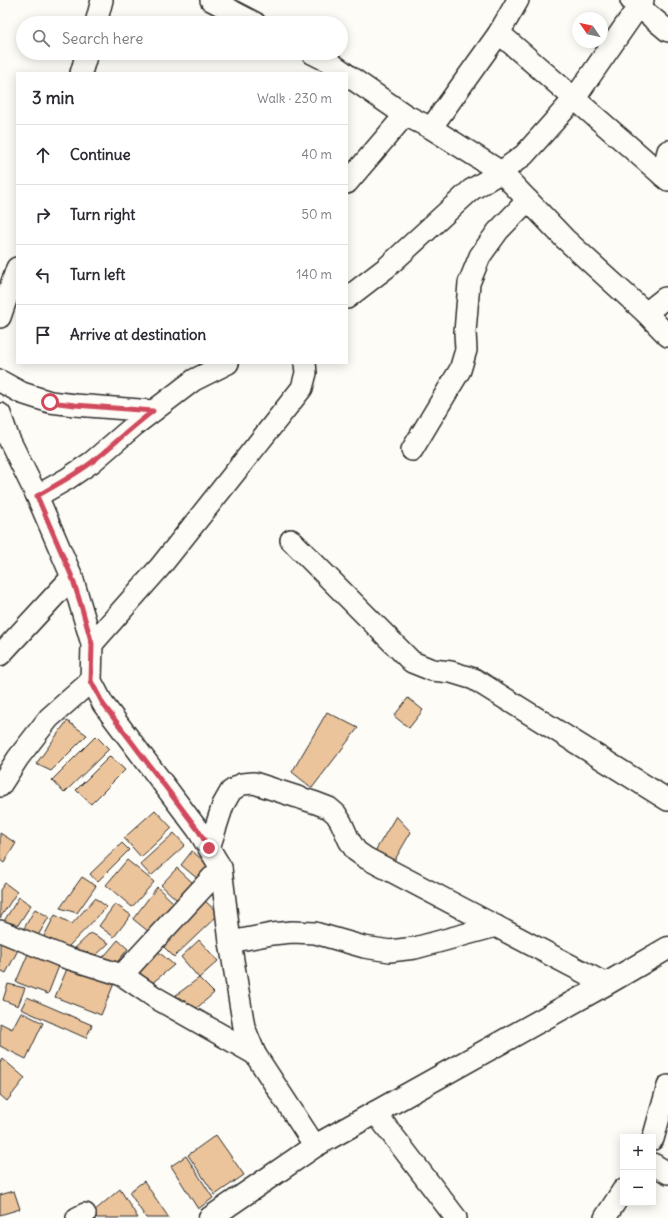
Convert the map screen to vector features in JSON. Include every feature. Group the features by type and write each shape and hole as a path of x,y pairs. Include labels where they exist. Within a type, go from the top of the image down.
{"street":[{"path":"98,16 102,0"},
{"path":"210,0 241,16"},
{"path":"430,128 499,33 518,0"},
{"path":"348,297 386,268 472,190 501,172 524,155 575,98 637,2 668,31"},
{"path":"499,33 665,177"},
{"path":"81,72 85,60"},
{"path":"326,60 343,72"},
{"path":"348,76 405,115 430,128 501,172 565,239 646,313 668,336"},
{"path":"348,182 405,115"},
{"path":"665,177 668,151"},
{"path":"412,450 460,370 466,350 465,332 469,282 480,256 498,231 528,200"},
{"path":"0,317 10,274"},
{"path":"646,313 665,298 668,298"},
{"path":"37,496 67,479 92,462 134,425 194,380 226,364"},
{"path":"92,644 160,567 302,388 306,373 305,364"},
{"path":"0,380 22,394 50,402 153,411"},
{"path":"0,414 8,437 37,496 72,577 92,644 91,681 103,704 198,830 221,868 230,942 244,1027 255,1054 315,1146"},
{"path":"291,540 412,662 432,670 451,672 474,679 668,800"},
{"path":"0,655 72,577"},
{"path":"0,786 18,758 49,718 91,681"},
{"path":"209,848 223,805 231,791 242,784 254,784 316,802 329,808 336,814 356,851 366,858 606,984"},
{"path":"122,975 221,868"},
{"path":"230,942 272,934 300,932 315,933 364,947 390,951 415,948 496,926"},
{"path":"0,931 64,957 122,975 156,998 255,1054"},
{"path":"210,1218 315,1146 668,948"},
{"path":"655,1134 668,1086"},
{"path":"375,1112 456,1218"},
{"path":"656,1138 668,1124"},
{"path":"656,1166 668,1173"},
{"path":"605,1218 620,1195"}],"building":[{"path":"408,698 423,710 409,728 394,716"},
{"path":"327,712 358,728 312,788 292,772"},
{"path":"67,721 87,735 51,771 36,764"},
{"path":"96,736 109,749 64,793 52,780"},
{"path":"110,756 125,770 91,804 76,790"},
{"path":"155,810 172,828 141,857 124,838"},
{"path":"396,816 411,832 390,868 374,853"},
{"path":"0,833 16,843 4,863 0,860"},
{"path":"174,833 185,845 151,876 140,864"},
{"path":"122,843 129,850 97,882 90,874"},
{"path":"192,851 211,867 199,880 181,865"},
{"path":"127,860 154,882 132,907 106,885"},
{"path":"177,868 193,883 177,900 161,885"},
{"path":"82,877 96,886 77,913 60,908"},
{"path":"5,883 17,892 0,918 0,890"},
{"path":"157,887 174,903 149,932 133,919"},
{"path":"19,897 31,905 18,925 4,921"},
{"path":"95,898 107,907 66,949 43,938 55,915 72,924"},
{"path":"203,899 219,914 174,957 160,943"},
{"path":"115,904 131,915 114,937 99,926"},
{"path":"35,909 49,917 37,937 23,930"},
{"path":"91,933 109,943 91,960 73,950"},
{"path":"0,939 19,948 6,973 0,970"},
{"path":"118,940 128,949 114,966 100,961"},
{"path":"199,940 218,961 199,978 181,957"},
{"path":"155,949 174,965 151,984 137,970"},
{"path":"28,954 59,966 48,994 16,982"},
{"path":"70,962 115,981 101,1015 55,997"},
{"path":"199,978 214,993 191,1013 176,995"},
{"path":"8,984 25,988 18,1006 3,1000"},
{"path":"27,997 92,1025 86,1038 21,1009"},
{"path":"21,1012 43,1023 26,1059 0,1046 0,1023 12,1029"},
{"path":"3,1059 25,1078 7,1101 0,1095 0,1063"},
{"path":"216,1135 244,1175 215,1195 188,1155"},
{"path":"186,1156 213,1198 198,1209 171,1166"},
{"path":"144,1181 169,1218 146,1218 129,1192"},
{"path":"120,1189 138,1218 97,1218 93,1212"},
{"path":"14,1191 20,1209 0,1215 0,1195"}],"route":[{"path":"50,402 153,411 134,425 92,462 67,479 37,496 72,577 81,605 92,644 91,681 103,704 198,830 209,848"}]}
